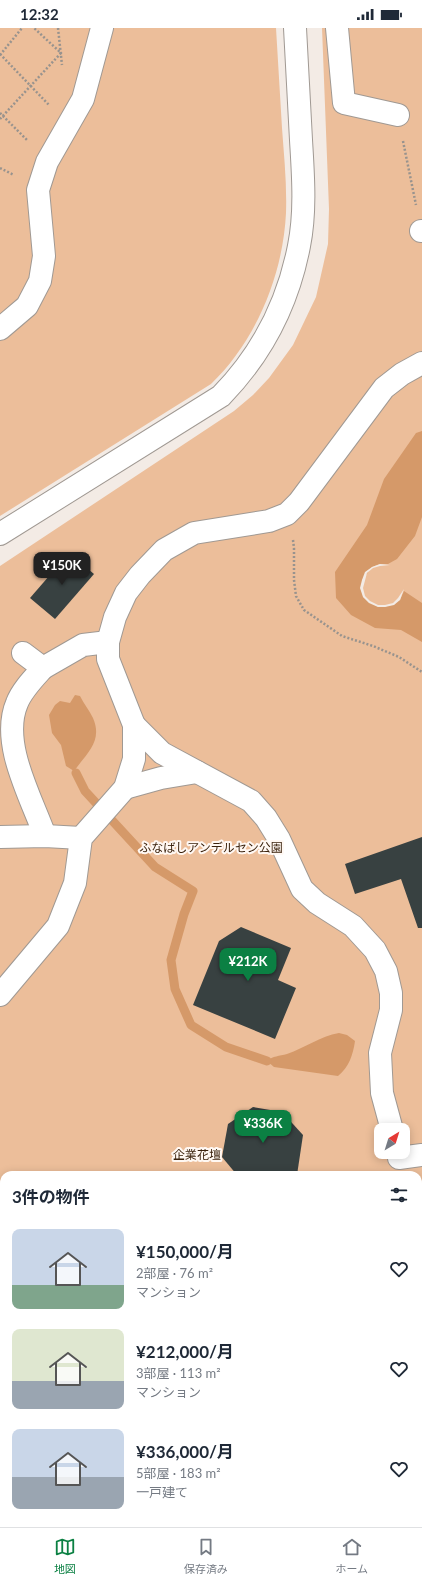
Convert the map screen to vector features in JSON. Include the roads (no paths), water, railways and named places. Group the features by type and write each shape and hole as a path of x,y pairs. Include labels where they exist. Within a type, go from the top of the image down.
{"street":[{"path":"0,329 27,306 40,281 44,256 38,190 48,162 83,100 102,28"},
{"path":"0,534 221,396 238,379 252,360 270,328 288,290 300,245 304,183 295,28"},
{"path":"338,28 344,103 398,114"},
{"path":"0,995 58,926 75,883 81,838 125,788 134,759 134,725 108,658 108,642 115,617 126,593 140,575 164,550 194,533 269,521 287,514 299,502 384,388 402,374 422,364"},
{"path":"45,836 16,760 12,737 12,721 17,702 42,668 83,646 108,642"},
{"path":"23,653 42,668"},
{"path":"134,725 162,753 251,801 266,818 279,839 302,890 317,903 353,926 375,950 386,972 391,993 391,1010 380,1053 382,1093 390,1123"},
{"path":"125,788 161,778 197,772"},
{"path":"0,837 45,836 81,838"},
{"path":"398,1162 422,1155"}],"waterway":[{"path":"76,773 85,791 155,867 193,891 184,914 171,960 175,989 191,1025 226,1047 267,1061"}],"park label":[{"name":"ふなばしアンデルセン公園","path":"211,848"},
{"name":"企業花壇","path":"197,1155"}]}
